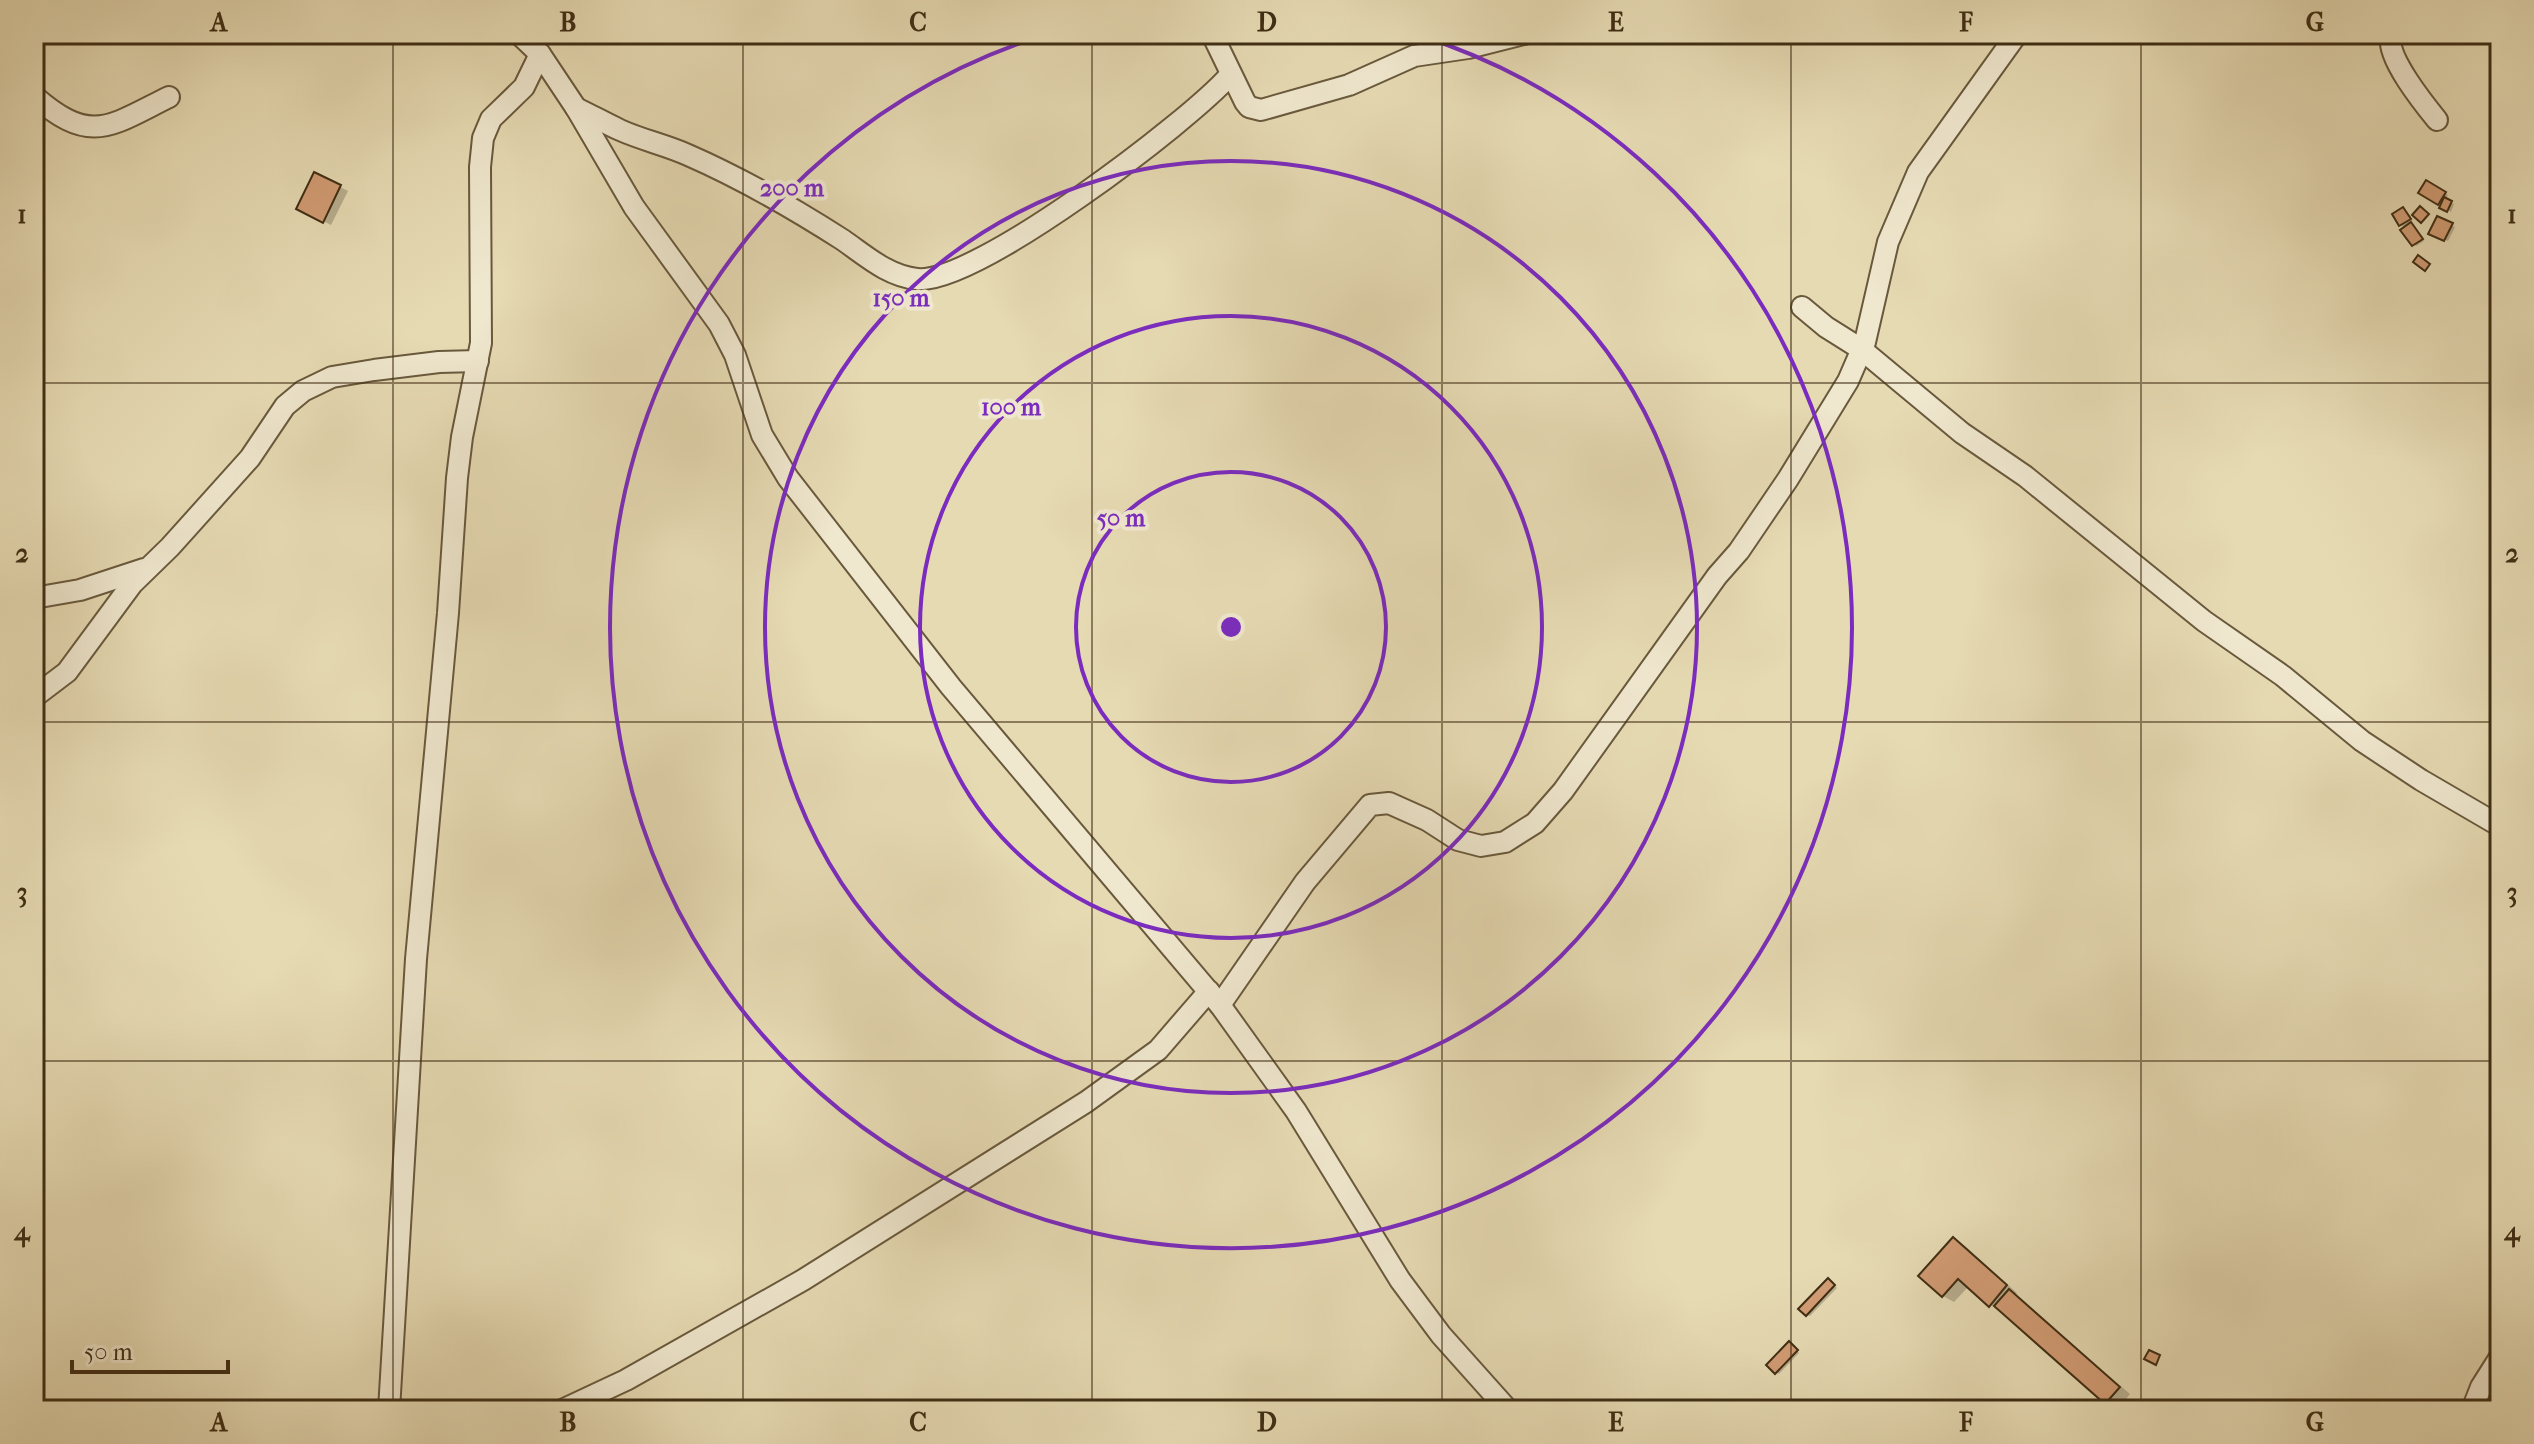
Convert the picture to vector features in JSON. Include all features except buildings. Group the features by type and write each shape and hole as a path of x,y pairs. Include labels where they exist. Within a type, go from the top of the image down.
{"street":[{"path":"519,34 540,54 576,108 634,207 719,324 735,355 762,435 788,478 951,687 1214,998 1296,1111 1400,1280 1441,1335 1508,1410"},
{"path":"1212,34 1230,75 1249,107 1261,110 1349,85 1414,56 1468,48 1524,34"},
{"path":"562,1410 626,1380 803,1280 1086,1102 1158,1050 1214,998 1356,818 1370,805 1389,803 1427,820 1458,840 1481,846 1505,842 1535,823 1563,791 1717,576 1739,551 1837,402 1861,349 1888,242 1908,192 1918,172 2017,34"},
{"path":"2390,35 2394,55 2414,92 2437,120"},
{"path":"389,1410 416,959 457,478 481,343 480,167 483,138 491,119 524,87 540,54"},
{"path":"576,108 620,130 686,154 748,183 782,201 882,267 900,276 921,280 959,268 1030,230 1128,162 1213,94 1230,75"},
{"path":"34,96 90,129 108,127 169,97"},
{"path":"1802,307 1861,349 1962,433 2025,476 2204,621 2283,676 2362,741 2411,774 2500,826"},
{"path":"34,697 67,672 132,584 250,458 285,406 303,391 332,377 439,362 478,361"},
{"path":"34,598 80,590 151,567"},
{"path":"2472,1410 2481,1387 2500,1357"}]}
